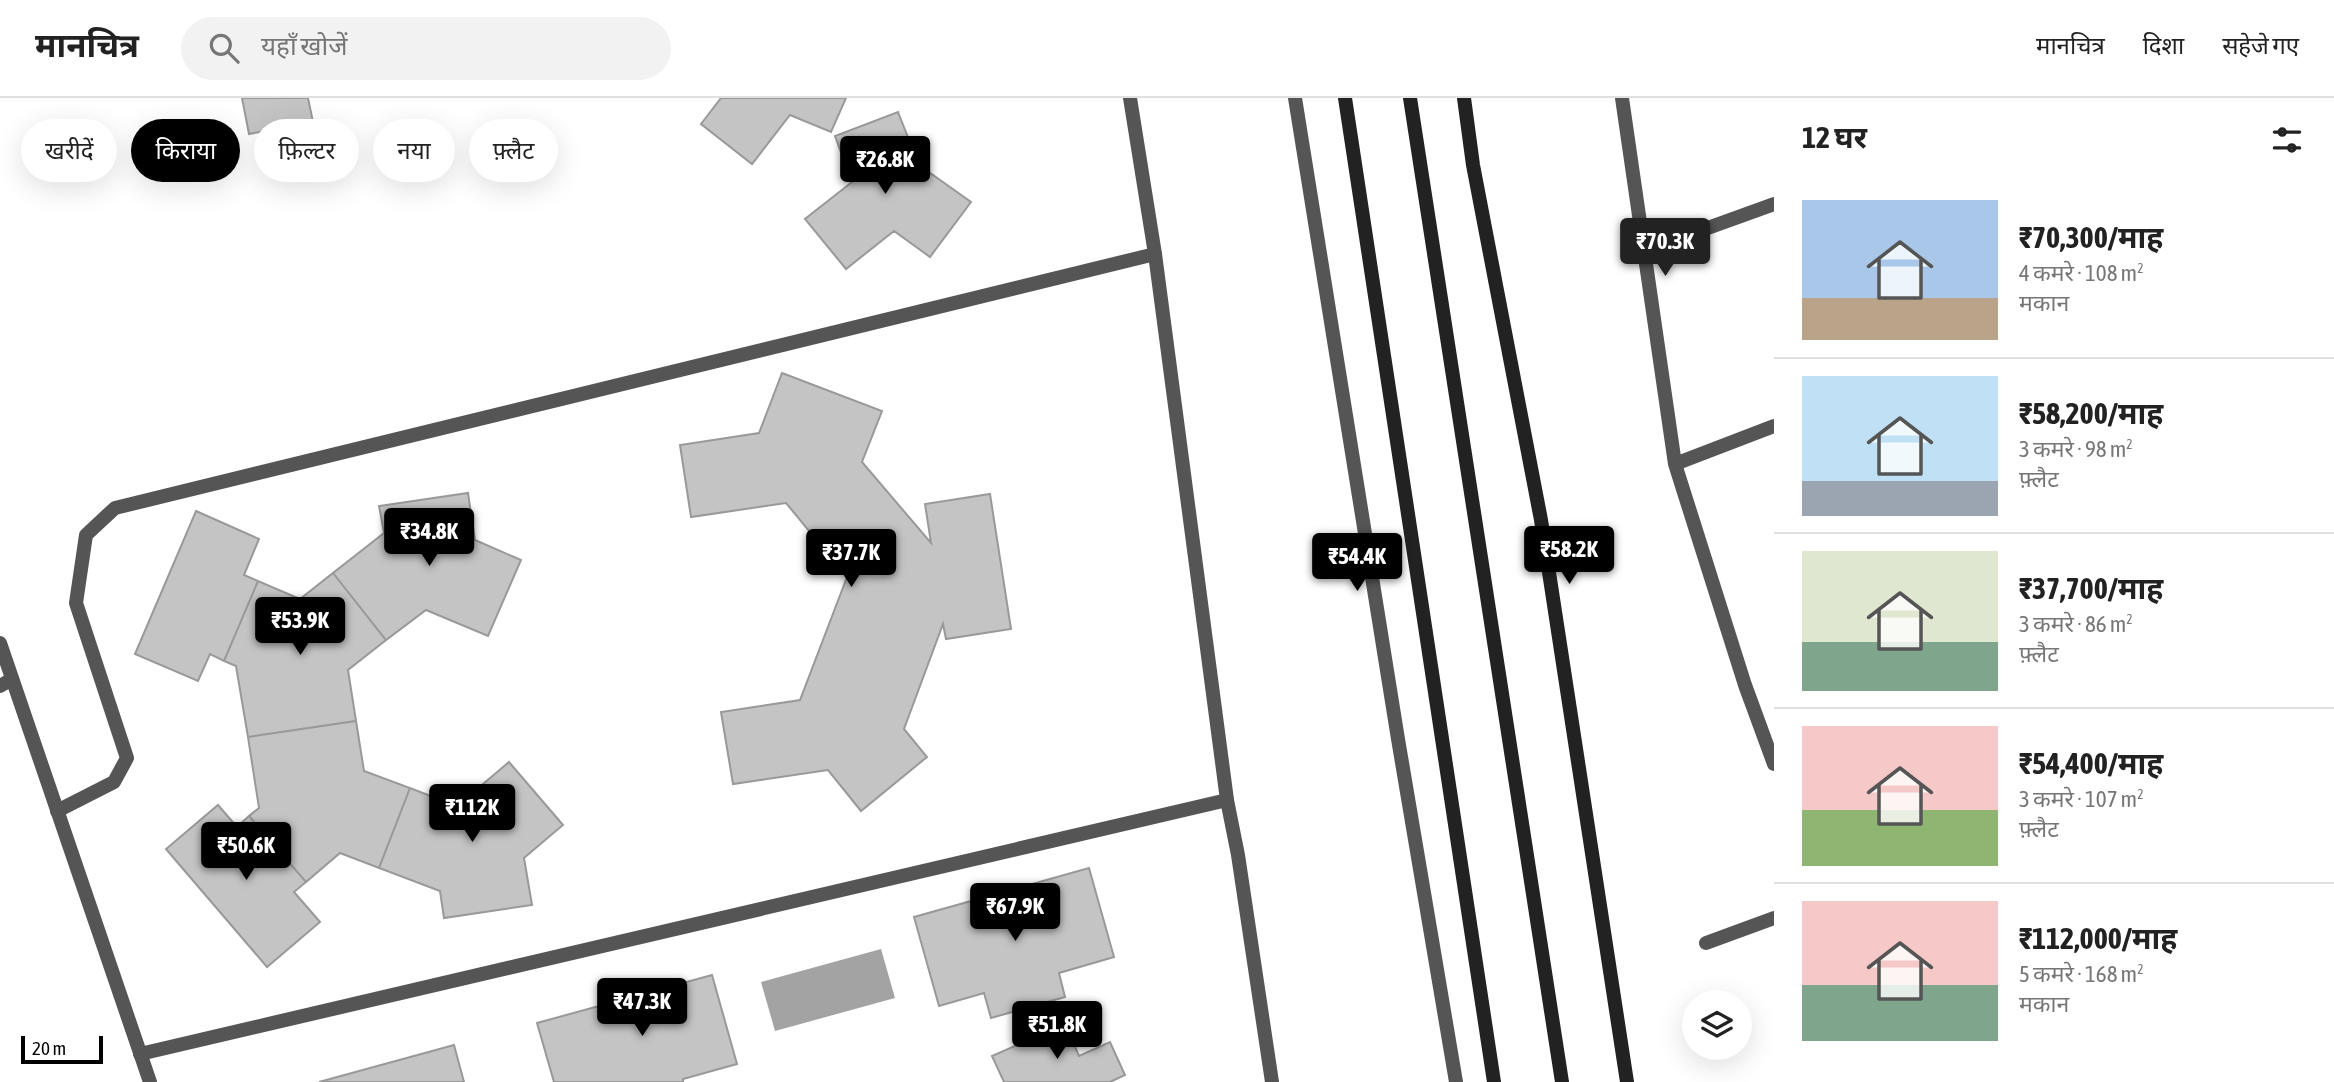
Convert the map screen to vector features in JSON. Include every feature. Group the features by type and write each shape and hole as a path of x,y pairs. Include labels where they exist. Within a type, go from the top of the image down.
{"main road":[{"path":"1345,98 1494,1082"},
{"path":"1410,98 1562,1082"},
{"path":"1464,98 1473,165 1541,520 1627,1082"}],"street":[{"path":"1130,98 1155,254 1227,800 1238,855 1272,1082"},
{"path":"1295,98 1456,1082"},
{"path":"1622,98 1675,464 1745,685 1774,764"},
{"path":"1644,251 1774,204"},
{"path":"57,811 114,782 127,758 76,603 86,535 115,508 1155,254"},
{"path":"1675,464 1774,426"},
{"path":"0,643 6,682 57,811 150,1082"},
{"path":"140,1054 1227,800"},
{"path":"1706,943 1774,918"}],"shaded area":[{"path":"881,949 895,998 775,1031 761,982"}],"building":[{"path":"242,98 308,98 312,119 254,119 254,133 249,134"},
{"path":"721,98 846,98 831,132 790,115 752,164 701,124"},
{"path":"898,112 919,165 971,202 930,257 894,231 846,269 805,219 852,182 835,136"},
{"path":"782,373 882,411 862,462 931,543 925,504 990,494 1011,629 946,639 943,624 904,729 927,757 861,811 828,770 733,784 721,712 800,700 847,577 786,503 691,517 680,445 759,433"},
{"path":"468,493 475,540 521,560 488,636 426,610 386,640 333,573 384,533 379,506"},
{"path":"196,511 259,539 244,575 258,581 224,661 210,654 198,681 135,654"},
{"path":"333,573 386,640 348,670 356,721 248,737 236,666 224,661 258,581 300,599"},
{"path":"356,721 364,771 410,788 379,868 340,853 306,882 249,816 259,808 248,737"},
{"path":"509,762 563,825 524,858 532,905 444,918 440,891 379,868 410,788 457,806"},
{"path":"218,805 237,827 249,816 306,882 294,892 320,922 267,967 166,849"},
{"path":"1089,868 1114,957 1059,973 1065,997 991,1018 984,993 939,1006 914,917"},
{"path":"712,975 737,1064 683,1079 683,1082 554,1082 537,1023"},
{"path":"1065,1024 1079,1056 1110,1042 1125,1075 1110,1082 1004,1082 992,1056"},
{"path":"454,1045 464,1082 319,1082"}]}
